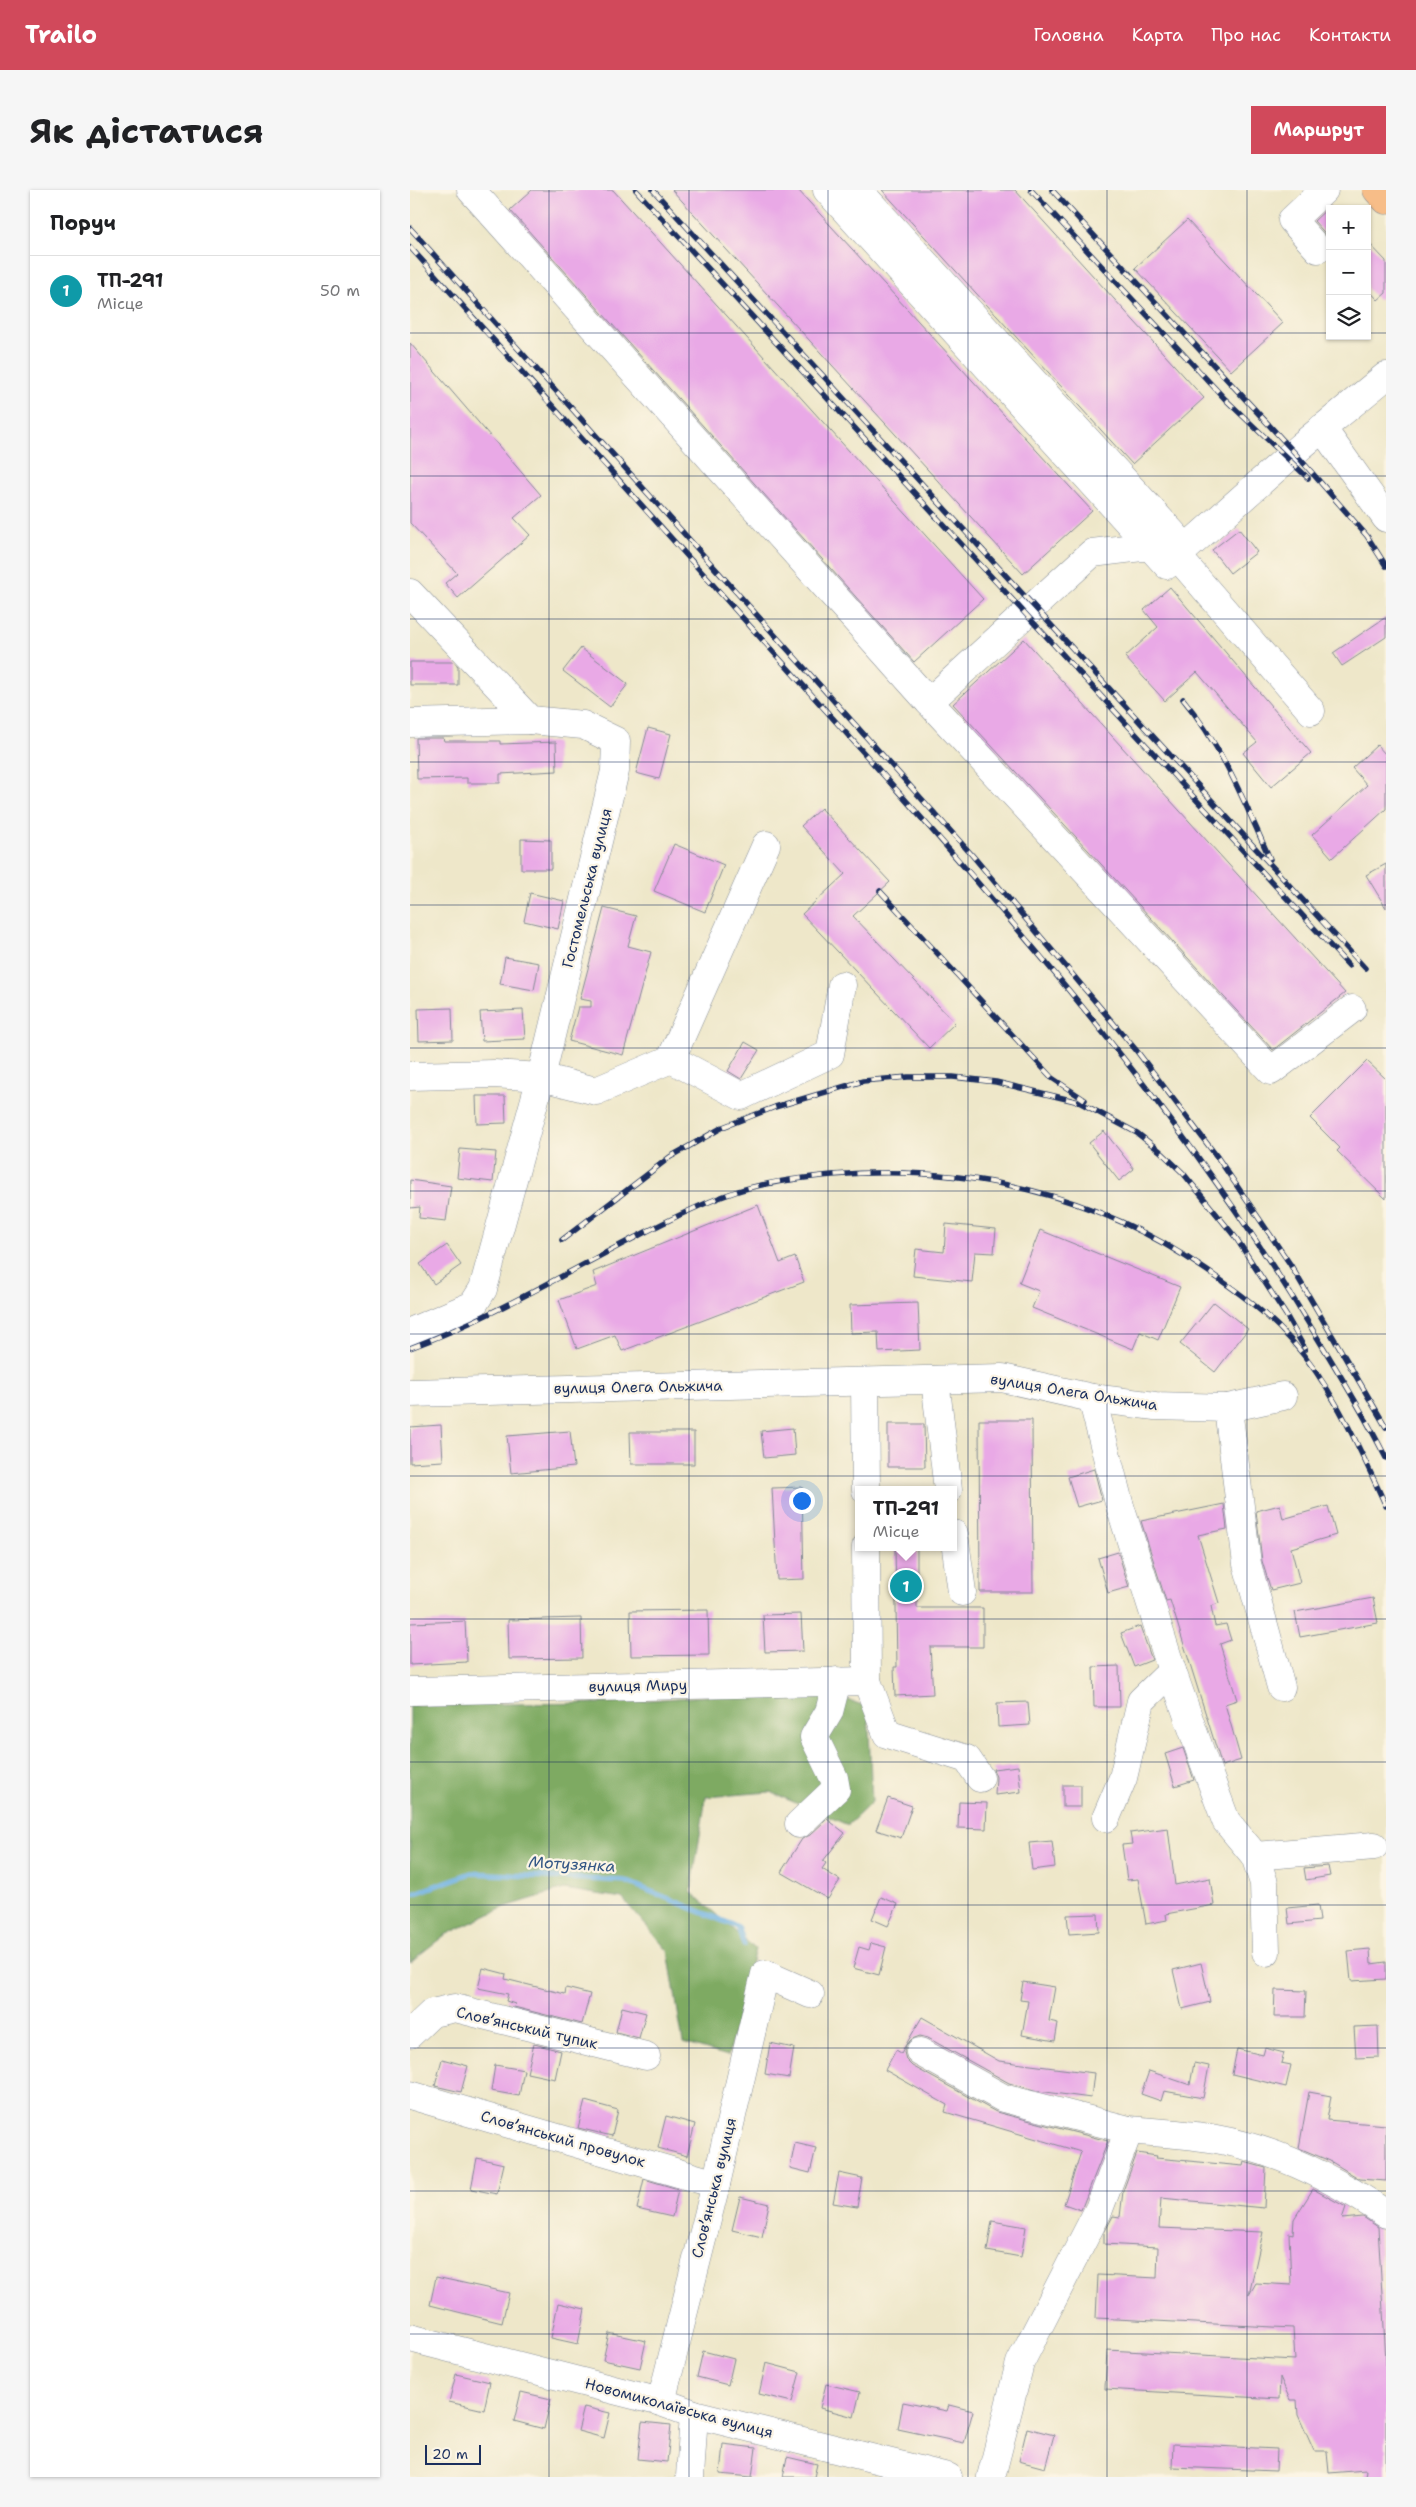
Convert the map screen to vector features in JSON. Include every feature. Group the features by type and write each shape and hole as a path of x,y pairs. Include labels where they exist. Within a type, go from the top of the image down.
{"main road":[{"path":"1377,190 1386,200"}],"street":[{"path":"827,190 1167,565 1322,428 1386,376"},
{"path":"858,190 1182,552 1311,712"},
{"path":"1318,249 1292,220 1324,190"},
{"path":"479,193 929,702 1271,1071 1352,1009"},
{"path":"1322,428 1386,518"},
{"path":"929,702 1092,553 1150,546"},
{"path":"410,593 530,720"},
{"path":"410,723 530,720"},
{"name":"Гостомельська вулиця","path":"410,1332 473,1305 483,1289 541,1077 615,771 616,741 583,725 530,720"},
{"path":"410,1076 494,1074 541,1077 596,1091 671,1059 766,845"},
{"path":"671,1059 741,1096 830,1054 842,985"},
{"name":"вулиця Олега Ольжича","path":"410,1393 1002,1378 1092,1398 1155,1406 1228,1408 1283,1396"},
{"path":"935,1380 948,1486"},
{"path":"865,1382 866,1486"},
{"path":"1092,1398 1119,1503 1172,1671 1226,1821 1255,1856 1264,1883 1266,1952"},
{"path":"1228,1408 1247,1564 1281,1686"},
{"path":"866,1551 867,1680 887,1734 967,1759 980,1778"},
{"path":"956,1551 962,1592"},
{"path":"1106,1818 1123,1778 1141,1701 1172,1671"},
{"name":"вулиця Миру","path":"410,1692 867,1680"},
{"path":"799,1824 836,1789 834,1778 814,1737 829,1712 837,1681"},
{"path":"1255,1856 1374,1846"},
{"name":"Словʼянська вулиця","path":"661,2402 716,2184 765,1974 810,1994"},
{"name":"Словʼянський тупик","path":"412,2031 432,2014 454,2008 646,2056"},
{"path":"920,2052 1003,2098 1129,2130 1217,2139 1286,2158 1357,2193 1386,2214"},
{"name":"Словʼянський провулок","path":"410,2095 716,2184"},
{"path":"992,2477 1020,2363 1099,2209 1129,2130"},
{"name":"Новомиколаївська вулиця","path":"410,2338 661,2402 694,2414 937,2476"},
{"path":"690,2477 694,2414"}],"green space":[{"path":"828,1693 868,1707 872,1802 848,1825 770,1792 706,1797 691,1892 755,1949 728,2056 683,2043 668,1951 622,1898 564,1889 505,1907 445,1935 410,1962 410,1705 606,1703 721,1695"}],"building":[{"path":"532,190 613,190 983,599 914,662 510,210"},
{"path":"672,190 798,190 1092,511 1023,574"},
{"path":"882,190 1015,190 1204,398 1132,464"},
{"path":"1326,210 1326,234 1314,221"},
{"path":"1187,220 1283,323 1231,371 1135,268"},
{"path":"1371,245 1386,261 1386,293 1378,300 1371,292"},
{"path":"410,343 541,495 514,518 530,535 458,598 445,583 457,573 410,523"},
{"path":"1239,529 1257,552 1230,573 1212,550"},
{"path":"1170,587 1311,753 1271,787 1243,753 1257,742 1197,672 1165,701 1125,657 1158,627 1144,610"},
{"path":"1386,617 1386,637 1342,666 1333,653"},
{"path":"1024,639 1345,993 1273,1050 953,704"},
{"path":"581,648 628,684 610,707 563,671"},
{"path":"410,662 453,662 458,666 458,685 410,685"},
{"path":"648,728 671,734 659,779 636,773"},
{"path":"416,738 443,738 444,741 500,741 500,744 556,742 557,771 500,774 500,783 467,783 467,778 417,779"},
{"path":"1377,745 1386,755 1386,809 1332,858 1312,835 1367,785 1352,768"},
{"path":"821,808 890,882 853,916 955,1023 929,1048 802,914 845,874 801,826"},
{"path":"521,839 551,840 551,869 521,869"},
{"path":"674,844 724,865 705,912 654,891"},
{"path":"1386,864 1386,908 1366,875"},
{"path":"530,893 564,901 558,929 524,921"},
{"path":"604,908 636,916 628,946 651,952 623,1055 569,1041 578,1007 591,1007 591,1001 580,999"},
{"path":"505,957 539,963 534,990 500,984"},
{"path":"452,1008 453,1040 419,1041 418,1009"},
{"path":"523,1010 525,1039 482,1041 480,1012"},
{"path":"745,1042 759,1050 741,1079 728,1071"},
{"path":"1367,1061 1386,1079 1386,1199 1337,1151 1340,1148 1310,1118"},
{"path":"476,1096 505,1096 506,1123 477,1124"},
{"path":"1104,1131 1134,1169 1119,1181 1089,1143"},
{"path":"460,1149 496,1152 493,1182 457,1178"},
{"path":"410,1180 451,1186 446,1221 419,1218 420,1207 410,1208"},
{"path":"758,1205 780,1263 795,1257 804,1282 622,1351 615,1335 577,1349 559,1300 597,1286 593,1272"},
{"path":"946,1224 996,1229 994,1253 975,1252 972,1282 913,1276 916,1249 944,1252"},
{"path":"1040,1230 1180,1287 1158,1340 1140,1332 1133,1349 1032,1308 1039,1291 1019,1283"},
{"path":"447,1245 461,1265 434,1284 420,1264"},
{"path":"1214,1302 1248,1329 1215,1372 1180,1344"},
{"path":"918,1303 920,1350 879,1352 878,1332 851,1333 850,1305"},
{"path":"979,1420 1032,1420 1033,1592 980,1592"},
{"path":"888,1424 924,1424 925,1467 888,1467"},
{"path":"441,1425 443,1461 410,1463 410,1427"},
{"path":"793,1428 795,1455 764,1458 761,1431"},
{"path":"570,1431 574,1467 511,1473 507,1436"},
{"path":"630,1432 694,1432 694,1464 631,1464"},
{"path":"1094,1469 1102,1500 1077,1507 1068,1477"},
{"path":"802,1487 804,1579 777,1580 772,1488"},
{"path":"1224,1504 1227,1529 1198,1535 1219,1603 1211,1606 1215,1626 1226,1624 1231,1640 1220,1644 1237,1700 1225,1704 1241,1760 1222,1766 1170,1600 1166,1601 1141,1521"},
{"path":"1280,1505 1283,1519 1328,1506 1336,1535 1291,1548 1300,1583 1271,1590 1262,1561 1256,1511"},
{"path":"895,1551 917,1551 917,1608 983,1608 983,1647 930,1647 933,1694 895,1696 894,1667 897,1667"},
{"path":"1118,1552 1129,1587 1108,1593 1098,1558"},
{"path":"1373,1598 1378,1623 1300,1637 1295,1612"},
{"path":"708,1610 709,1655 631,1656 630,1611"},
{"path":"801,1614 803,1651 765,1652 763,1615"},
{"path":"581,1618 582,1658 509,1659 508,1620"},
{"path":"465,1621 467,1662 410,1665 410,1623"},
{"path":"1140,1626 1152,1660 1134,1667 1121,1633"},
{"path":"1119,1666 1120,1707 1094,1707 1093,1667"},
{"path":"1028,1702 1030,1725 998,1727 997,1703"},
{"path":"1183,1748 1194,1780 1175,1786 1165,1754"},
{"path":"1018,1766 1021,1792 995,1795 996,1777 993,1769"},
{"path":"1063,1785 1081,1785 1081,1807 1063,1807"},
{"path":"888,1798 912,1806 901,1838 876,1830"},
{"path":"959,1802 987,1803 986,1829 958,1828"},
{"path":"827,1819 845,1833 823,1861 826,1863 822,1869 840,1880 828,1899 781,1872 802,1839 810,1835"},
{"path":"1168,1828 1175,1885 1210,1878 1214,1905 1166,1914 1167,1920 1146,1924 1138,1879 1127,1880 1122,1845 1132,1844 1130,1833"},
{"path":"1052,1841 1055,1867 1032,1870 1029,1843"},
{"path":"1328,1866 1330,1876 1306,1880 1304,1868"},
{"path":"881,1897 898,1904 888,1926 872,1919"},
{"path":"1318,1905 1320,1921 1289,1924 1287,1908"},
{"path":"1098,1914 1099,1932 1069,1934 1067,1915"},
{"path":"871,1943 886,1947 879,1975 853,1968 859,1947 869,1950"},
{"path":"1370,1949 1371,1964 1386,1962 1386,1979 1351,1981 1348,1951"},
{"path":"1201,1963 1210,2002 1182,2009 1173,1970"},
{"path":"483,1968 506,1974 505,1979 565,1994 566,1988 590,1994 582,2024 514,2007 515,2004 506,2001 508,1994 478,1988"},
{"path":"1023,1982 1055,1987 1049,2021 1058,2023 1055,2041 1022,2035 1028,2001 1020,2000"},
{"path":"1275,1990 1306,1991 1305,2017 1274,2017"},
{"path":"622,2007 646,2013 639,2038 616,2032"},
{"path":"922,2017 999,2061 1094,2073 1091,2098 1038,2091 1009,2083 928,2038 920,2036 912,2039 906,2045 904,2052 906,2060 912,2066 996,2112 1108,2141 1081,2210 1064,2204 1081,2152 945,2112 947,2105 885,2070 896,2050 901,2053"},
{"path":"1378,2026 1379,2057 1356,2058 1354,2027"},
{"path":"770,2043 794,2048 789,2078 765,2074"},
{"path":"534,2044 561,2051 555,2079 527,2073"},
{"path":"1265,2048 1284,2053 1281,2063 1291,2065 1286,2087 1232,2074 1237,2049 1263,2055"},
{"path":"442,2059 468,2066 461,2092 435,2086"},
{"path":"1194,2063 1209,2066 1203,2098 1164,2091 1161,2101 1141,2094 1149,2071 1190,2085"},
{"path":"495,2065 524,2070 519,2096 491,2091"},
{"path":"1309,2092 1331,2096 1327,2120 1386,2125 1386,2181 1360,2179 1330,2161 1299,2148"},
{"path":"585,2101 618,2110 612,2136 578,2128"},
{"path":"666,2116 695,2124 687,2156 658,2148"},
{"path":"795,2143 816,2148 810,2173 790,2168"},
{"path":"1137,2153 1157,2156 1156,2158 1243,2166 1244,2162 1266,2168 1264,2208 1161,2198 1159,2228 1263,2232 1249,2295 1256,2283 1291,2285 1289,2233 1293,2234 1294,2219 1313,2189 1346,2207 1342,2219 1363,2217 1378,2227 1386,2361 1386,2477 1365,2477 1366,2470 1329,2473 1327,2451 1314,2451 1298,2415 1297,2400 1290,2400 1280,2377 1279,2399 1105,2389 1107,2350 1295,2360 1293,2328 1096,2318 1098,2275 1157,2278 1158,2247 1104,2244 1104,2233 1113,2216 1120,2217 1123,2191"},
{"path":"477,2158 504,2164 497,2194 471,2189"},
{"path":"839,2173 862,2178 857,2207 833,2203"},
{"path":"644,2179 678,2189 672,2217 637,2209"},
{"path":"740,2197 769,2204 762,2237 732,2230"},
{"path":"992,2221 1026,2227 1021,2257 987,2251"},
{"path":"436,2277 509,2293 502,2323 430,2305"},
{"path":"558,2303 585,2309 578,2344 551,2338"},
{"path":"609,2333 646,2341 640,2368 603,2360"},
{"path":"703,2351 734,2359 728,2385 697,2377"},
{"path":"766,2363 800,2372 792,2402 759,2394"},
{"path":"456,2374 490,2382 484,2410 449,2402"},
{"path":"826,2384 860,2392 854,2417 820,2408"},
{"path":"521,2392 551,2399 544,2429 514,2421"},
{"path":"903,2402 947,2411 949,2405 973,2411 964,2443 898,2429"},
{"path":"584,2407 610,2413 604,2438 578,2431"},
{"path":"642,2422 671,2425 667,2462 638,2459"},
{"path":"1027,2428 1054,2435 1045,2468 1019,2461"},
{"path":"723,2444 756,2448 752,2477 720,2474"},
{"path":"1173,2444 1277,2449 1276,2471 1172,2467"},
{"path":"787,2457 817,2464 814,2477 783,2477"}],"waterway":[{"name":"Мотузянка","path":"410,1895 471,1873 625,1881 738,1927 744,1945"}],"railway":[{"path":"636,190 1349,966"},
{"path":"653,190 1365,968"},
{"path":"1031,190 1225,399 1308,478"},
{"path":"1052,190 1294,452 1367,536 1386,566"},
{"path":"410,228 972,855 1136,1050 1218,1158 1290,1264 1386,1427"},
{"path":"410,247 917,813 1097,1026 1155,1099 1210,1174 1262,1250 1341,1377 1386,1458"},
{"path":"1183,699 1210,736 1232,776 1270,859"},
{"path":"880,891 1052,1078 1085,1100"},
{"path":"562,1240 670,1157 723,1127 775,1107 863,1081 908,1077 953,1077 996,1082 1079,1102 1137,1133 1160,1151 1183,1173 1236,1238 1286,1315 1305,1349"},
{"path":"410,1348 468,1324 684,1213 735,1192 771,1183 832,1175 931,1174 980,1180 1028,1190 1074,1203 1120,1221 1164,1243 1251,1302 1291,1340 1320,1378 1345,1419 1386,1506"}],"place":[{"name":"ТП-291","path":"906,1586"}]}
